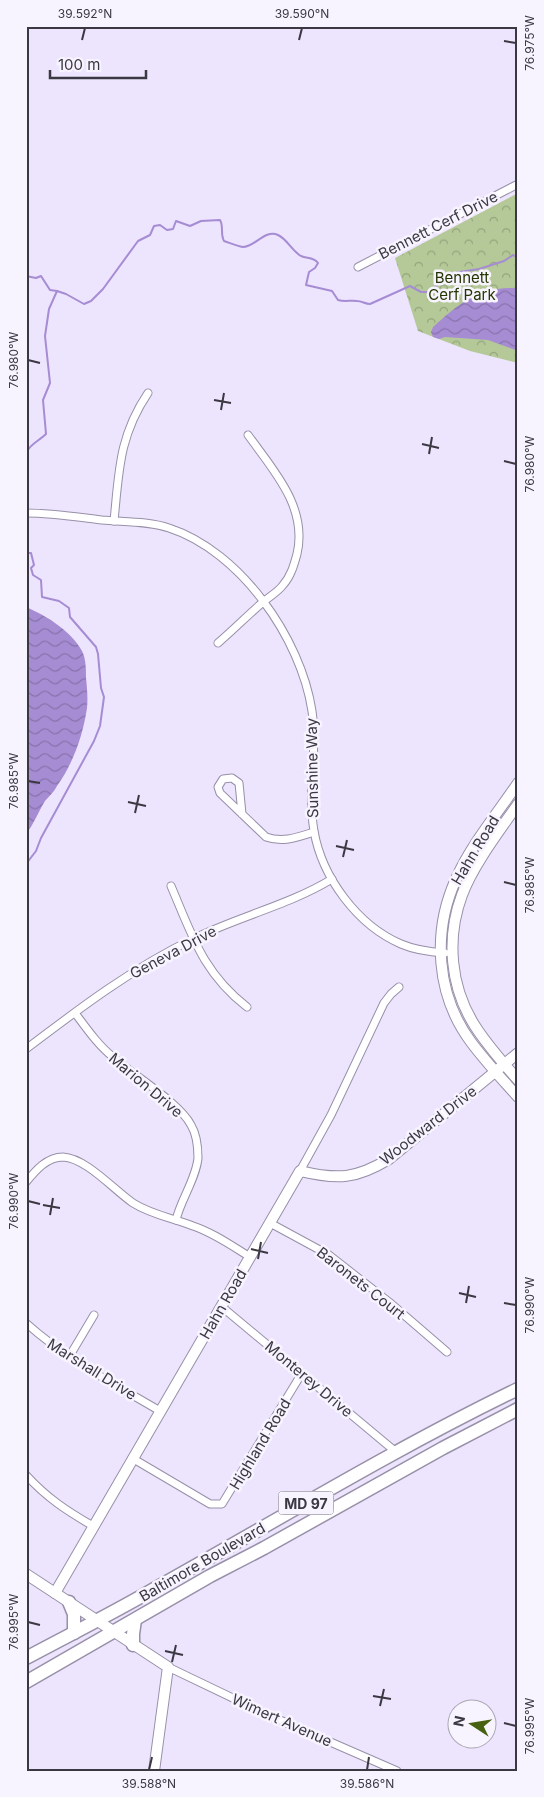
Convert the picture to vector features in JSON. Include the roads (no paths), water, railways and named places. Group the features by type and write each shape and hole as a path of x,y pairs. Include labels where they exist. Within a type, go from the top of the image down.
{"highway":[{"name":"Baltimore Boulevard","path":"97,1621 396,1452 518,1389"},
{"name":"Baltimore Boulevard","path":"114,1632 210,1576 518,1409"},
{"path":"69,1602 74,1614 74,1632"},
{"path":"133,1645 132,1634 135,1620"},
{"name":"MD 97","path":"26,1658 97,1621"},
{"name":"MD 97","path":"26,1682 114,1632"}],"street":[{"name":"Bennett Cerf Drive","path":"358,267 518,184"},
{"path":"114,521 121,455 126,435 138,408 148,393"},
{"path":"218,643 275,593 290,576 295,564 299,544 300,530 298,517 291,499 248,435"},
{"name":"Sunshine Way","path":"26,513 157,525 193,538 234,568 264,602 277,621 293,649 309,697 314,740 311,805 314,832 319,852 332,879 356,912 384,934 410,948 452,953"},
{"path":"242,814 239,783 232,778 223,779 218,787 220,793 266,837 275,840 289,839 314,832"},
{"name":"Hahn Road","path":"518,783 456,877 444,916 440,952 444,985 451,1007 471,1041 518,1097"},
{"name":"Hahn Road","path":"518,804 475,870 462,894 456,915 452,953 457,986 464,1006 476,1028 518,1080"},
{"name":"Geneva Drive","path":"26,1049 133,972 194,938 299,897 332,879"},
{"path":"171,886 209,968 231,994 247,1007"},
{"name":"Hahn Road","path":"55,1593 300,1171 331,1115 384,1004 391,994 399,988"},
{"name":"Marion Drive","path":"75,1013 103,1049 180,1110 191,1124 197,1142 198,1159 176,1220"},
{"name":"Woodward Drive","path":"300,1171 319,1176 336,1177 355,1175 372,1169 389,1159 518,1053"},
{"path":"26,1182 50,1160 58,1158 73,1159 80,1162 142,1209 206,1231 250,1257"},
{"name":"Baronets Court","path":"270,1223 328,1255 389,1302 447,1352"},
{"name":"Monterey Drive","path":"222,1307 396,1452"},
{"path":"69,1357 94,1314"},
{"name":"Marshall Drive","path":"26,1323 69,1357 160,1411"},
{"name":"Highland Road","path":"132,1458 211,1504 222,1504 302,1373"},
{"path":"26,1475 54,1503 93,1526"},
{"path":"26,1574 168,1667 154,1771"},
{"name":"Wimert Avenue","path":"168,1667 266,1714 398,1771"}],"water":[{"path":"518,288 518,351 488,340 445,337 439,339 433,337 431,332 433,327 462,303 481,293 492,290"},
{"path":"26,607 58,625 72,637 82,651 85,661 87,708 83,728 72,759 63,777 45,801 26,834"}],"waterway":[{"path":"26,486 28,450 46,434 43,400 50,383 45,336 49,309 57,291 84,304 91,301 103,289 138,241 150,235 154,226 160,225 167,230 173,229 176,221 190,226 201,221 220,220 224,241 243,247 269,234 278,235 298,254 314,259 318,263 309,272 306,285 332,291 338,300 359,301 368,304 410,286 421,292 428,292 453,273 479,269 504,261 513,255 518,258"},
{"path":"26,276 36,278 41,276 50,290 57,291"},
{"path":"26,553 31,553 34,565 31,568 33,575 41,580 42,597 59,601 69,608 70,617 96,647 101,688 104,697 100,726 94,741 41,838 36,851 26,864"}],"park label":[{"name":"Bennett Cerf Park","path":"462,286"}]}
